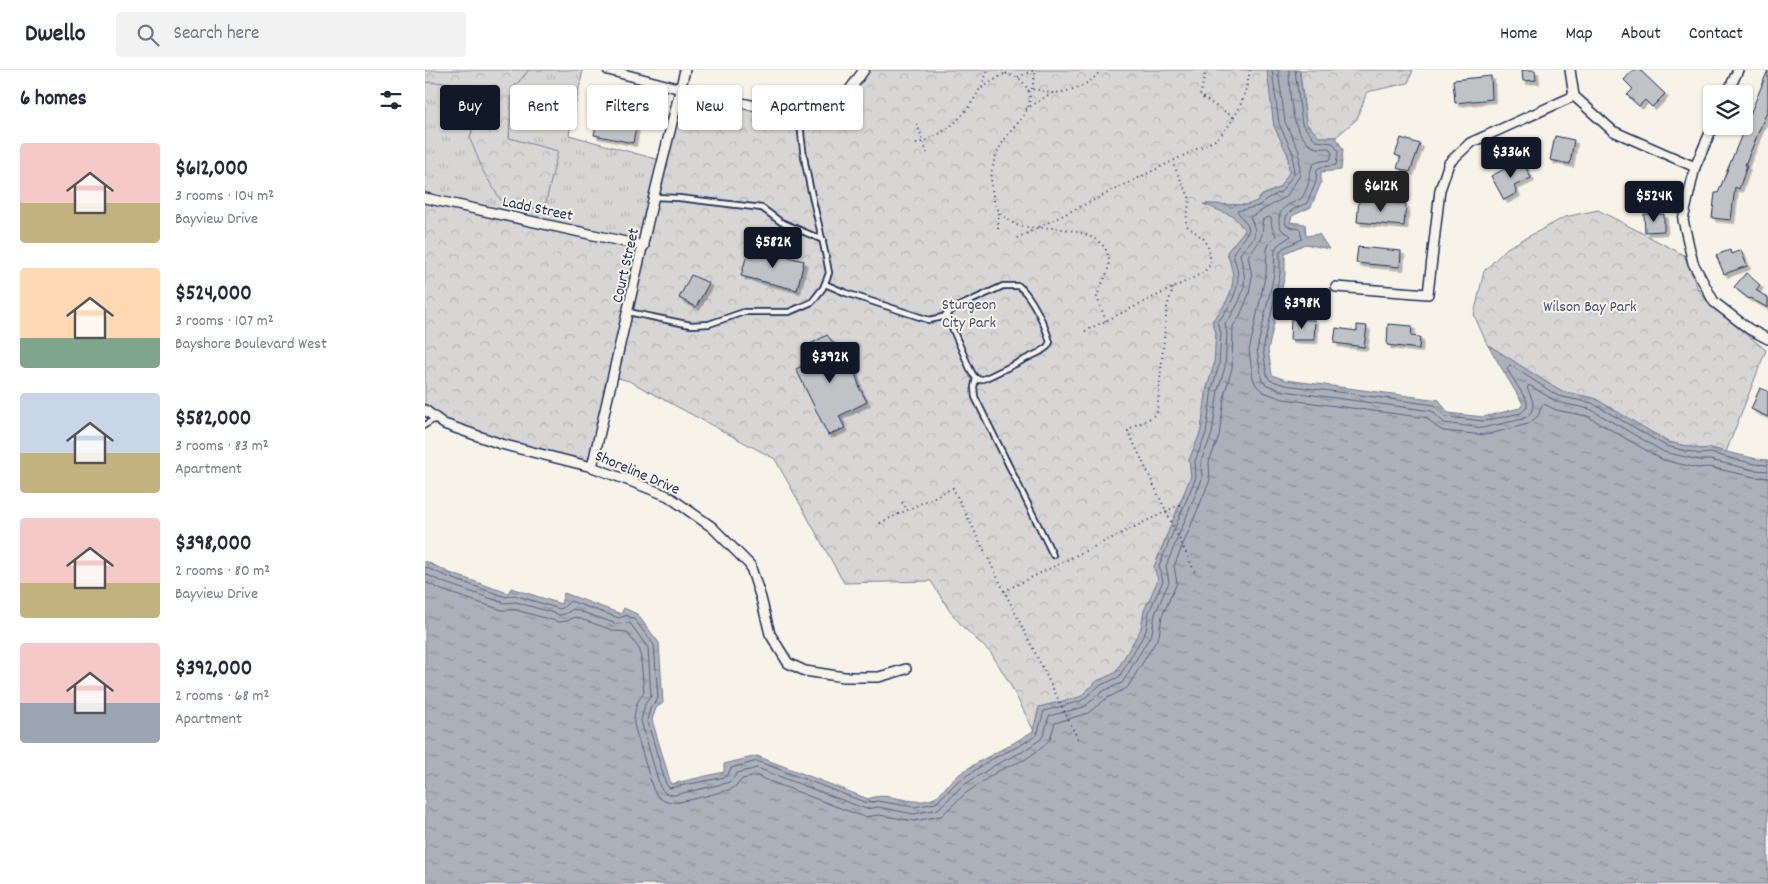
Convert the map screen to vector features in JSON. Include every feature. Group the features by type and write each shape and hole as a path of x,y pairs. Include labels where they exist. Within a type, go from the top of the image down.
{"street":[{"path":"608,70 678,88"},
{"name":"Court Street","path":"682,85 685,70"},
{"path":"853,85 864,70"},
{"path":"1570,70 1574,96 1613,131 1695,168"},
{"path":"1731,85 1738,70"},
{"path":"1337,287 1428,294 1440,190 1449,163 1469,143 1574,96"},
{"name":"Court Street","path":"593,467 654,197 678,101"},
{"path":"1709,135 1695,168 1683,220 1693,263 1714,302 1749,329 1768,339"},
{"name":"Ladd Street","path":"425,198 644,246"},
{"name":"Shoreline Drive","path":"425,410 444,424 499,443 593,467 668,496 712,526 750,565 770,634 787,663 805,670 844,677 879,677 906,669"}],"lane":[{"path":"628,312 691,325 709,324 745,312 789,312 812,302 825,284 829,274 807,171 801,130"},
{"path":"654,197 679,198 762,208 781,222 823,240"},
{"path":"825,284 846,293 929,320 943,317 946,314 955,308 1003,286 1019,286 1026,292 1050,342 1040,352 979,380 970,370 946,314"},
{"path":"976,378 974,387 975,397 1053,554"},
{"path":"425,425 436,418"}],"path":[{"path":"916,144 943,133 958,120 981,88 988,70"},
{"path":"1002,70 1005,73 1018,76 1035,70 1033,88"},
{"path":"1026,109 1052,93 1089,83 1100,70"},
{"path":"1206,70 1200,96 1235,118"},
{"path":"1017,238 1215,140 1235,118 1243,100 1250,70"},
{"path":"981,88 1005,73"},
{"path":"998,229 999,212 992,188 993,166 1006,137 1025,114 1029,103 1030,95 1018,76"},
{"path":"1028,91 1033,88 1052,93"},
{"path":"917,124 927,153"},
{"path":"1085,331 1173,288 1208,268 1211,264 1211,257 1204,239 1187,226 1186,221 1190,200 1172,162"},
{"path":"999,212 1018,225 1029,228 1064,229 1089,236 1101,242 1109,260 1105,278 1097,297 1106,321"},
{"path":"1173,288 1167,307 1155,415 1131,427 1128,431 1195,572"},
{"path":"881,523 953,488 1078,739"},
{"path":"902,502 907,510"},
{"path":"1004,592 1181,504"}],"green space":[{"path":"425,70 529,70 516,85 510,85 509,138 558,151 544,210 502,202 484,173 470,139 472,130 500,130 500,85 453,85 451,83 425,82"},
{"path":"529,70 583,70 577,98 577,85 516,85"},
{"name":"Sturgeon City Park","path":"860,70 1267,70 1274,126 1288,155 1289,173 1279,188 1262,195 1257,201 1247,205 1205,204 1233,216 1245,230 1227,252 1233,275 1232,288 1224,306 1212,321 1216,333 1214,365 1207,388 1201,431 1189,460 1191,476 1154,567 1159,580 1144,611 1141,629 1115,674 1097,681 1080,697 1039,707 1034,731 1009,682 991,653 963,627 949,610 931,581 844,583 775,459 629,381 614,377 592,467 444,424 425,410 425,198 643,246 678,101 678,130 742,130 742,103 752,105 752,130 863,130 863,85 851,85"},
{"path":"1300,70 1413,70 1408,83 1367,92 1357,119 1336,137 1319,137 1306,123"},
{"path":"425,82 451,83 453,85 440,85 440,130 472,130 470,139 544,210 557,152 509,138 510,122 510,130 570,130 569,135 663,161 644,246 425,198"},
{"name":"Wilson Bay Park","path":"1598,210 1684,255 1698,289 1709,304 1766,350 1726,452 1668,442 1594,398 1560,391 1487,344 1474,315 1484,271 1507,248 1565,217"}],"water":[{"path":"1267,70 1299,70 1306,123 1319,137 1336,137 1343,150 1341,170 1321,172 1321,183 1311,207 1292,216 1290,222 1305,224 1306,236 1319,234 1329,249 1305,244 1285,253 1285,275 1268,350 1272,375 1286,380 1439,400 1448,413 1483,417 1520,408 1523,404 1487,344 1560,391 1594,398 1668,442 1701,449 1710,448 1768,460 1768,884 425,884 425,561 450,573 508,593 511,588 561,604 564,593 621,614 624,608 637,614 659,643 663,703 656,708 652,720 671,784 724,772 724,764 757,756 868,799 883,796 916,801 932,799 964,771 1033,731 1039,707 1080,697 1097,681 1115,673 1141,629 1144,611 1158,580 1154,567 1191,476 1189,460 1201,431 1207,388 1214,365 1216,333 1212,321 1227,300 1233,282 1233,272 1227,252 1245,230 1233,216 1203,204 1247,205 1279,188 1289,173 1288,155 1274,126"}],"building":[{"path":"1522,70 1535,70 1536,80 1523,81"},
{"path":"1633,70 1640,70 1665,94 1652,107 1645,100 1639,106 1627,95 1633,89 1624,80"},
{"path":"1768,70 1768,109 1745,165 1747,166 1739,189 1735,187 1731,220 1712,218 1715,193 1718,193 1742,135 1753,135 1753,107"},
{"path":"1491,76 1492,99 1455,103 1453,80"},
{"path":"595,130 635,130 633,143 594,135"},
{"path":"1555,136 1574,140 1570,164 1550,160"},
{"path":"1401,138 1420,144 1410,172 1397,168 1401,157 1395,155"},
{"path":"1522,160 1531,178 1514,186 1517,193 1504,200 1491,176"},
{"path":"1359,199 1406,204 1404,226 1357,222"},
{"path":"1644,214 1664,214 1664,231 1645,232"},
{"path":"749,247 804,261 797,290 741,276"},
{"path":"1358,247 1401,251 1400,267 1356,263"},
{"path":"1730,250 1731,254 1741,250 1747,266 1724,274 1716,255"},
{"path":"1746,273 1760,285 1756,290 1768,298 1768,308 1749,299 1734,287"},
{"path":"691,275 709,283 696,307 679,298"},
{"path":"1291,319 1315,320 1314,340 1290,340"},
{"path":"1388,324 1412,326 1411,336 1420,337 1419,349 1387,345"},
{"path":"1357,325 1367,326 1364,347 1334,343 1336,328 1357,331"},
{"path":"827,335 854,369 860,389 867,402 839,416 845,428 828,435 796,369 810,361 805,347"},
{"path":"1760,388 1768,391 1768,417 1751,409"}]}
